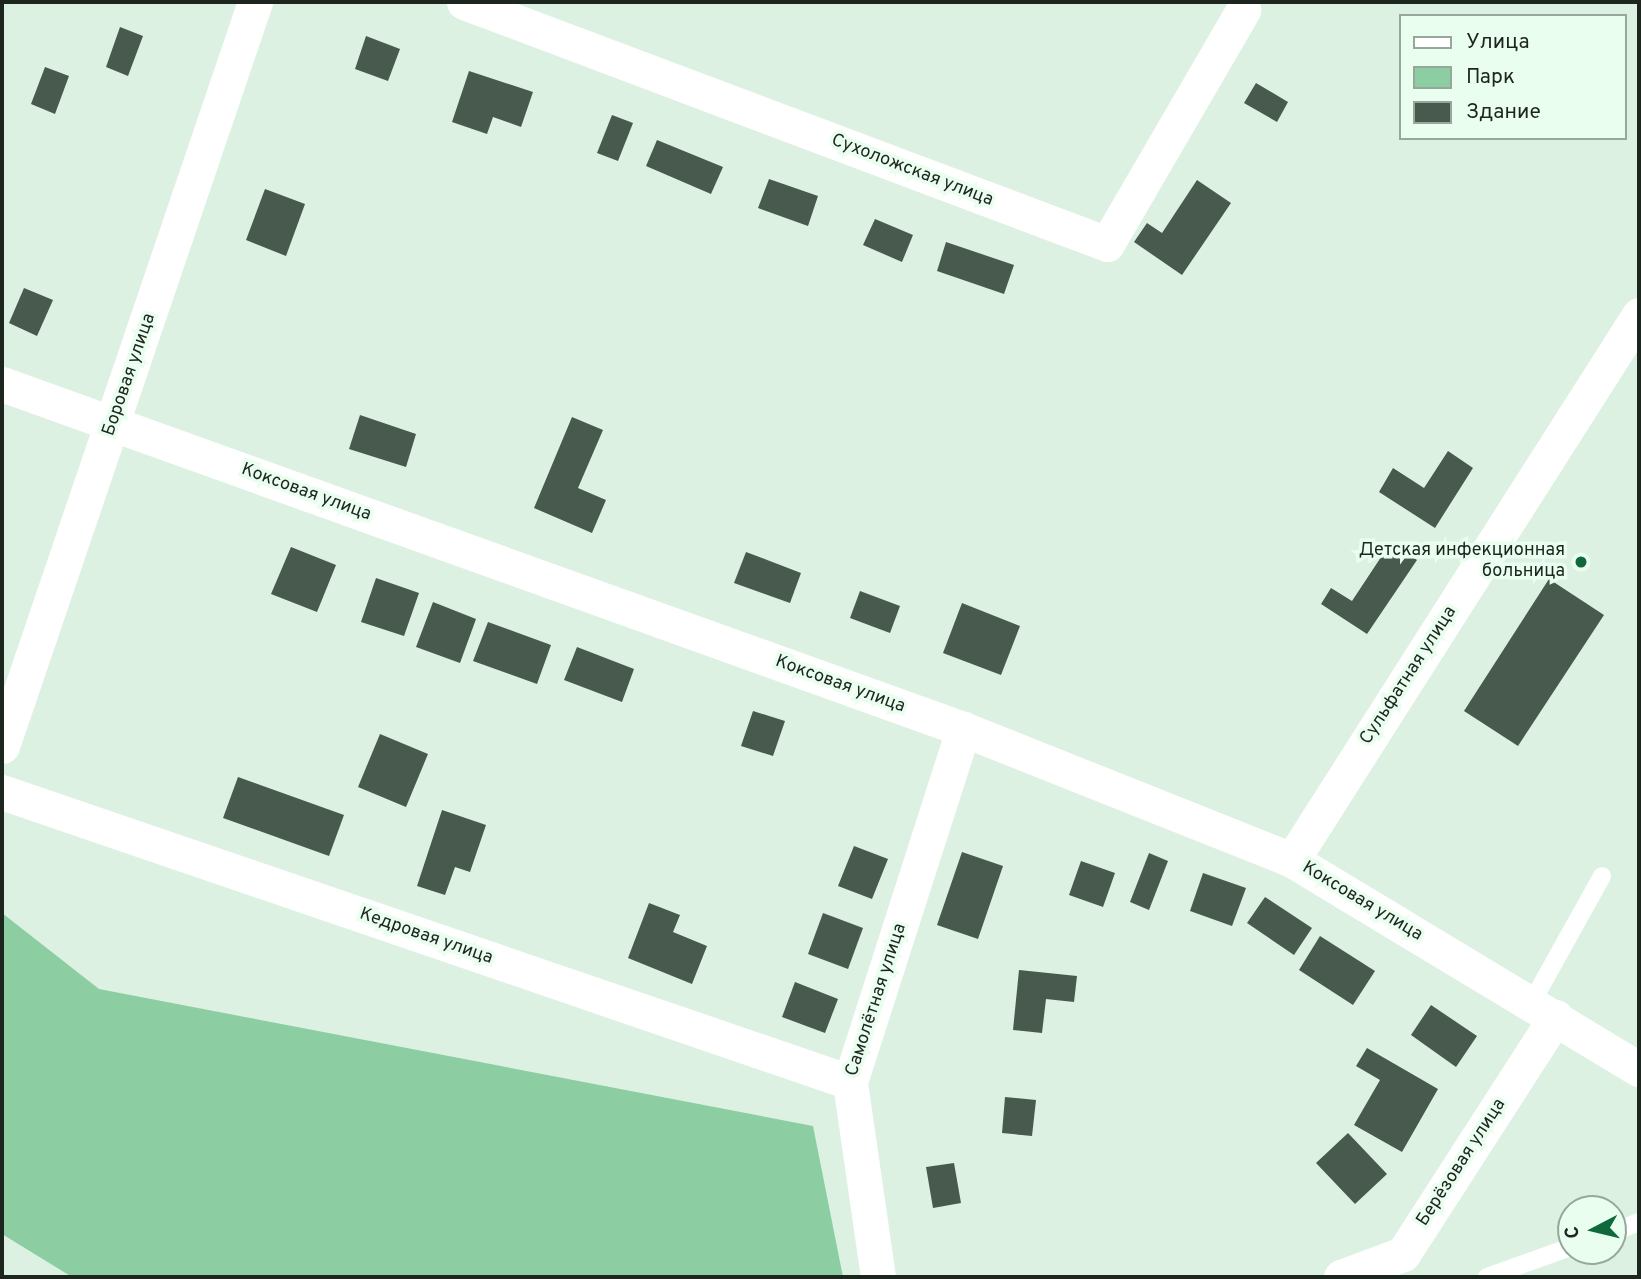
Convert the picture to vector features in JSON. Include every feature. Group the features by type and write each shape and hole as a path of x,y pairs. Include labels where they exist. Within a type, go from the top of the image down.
{"street":[{"name":"Сухоложская улица","path":"464,2 1107,244 1243,10"},
{"name":"Боровая улица","path":"2,746 114,424 242,5"},
{"name":"Сульфатная улица","path":"1292,860 1639,315"},
{"name":"Коксовая улица","path":"2,384 963,729 1292,860 1639,1069"},
{"name":"Самолётная улица","path":"878,1277 850,1082 963,729"},
{"name":"Кедровая улица","path":"2,792 850,1082"},
{"name":"Берёзовая улица","path":"1341,1277 1403,1254 1544,1010"}],"lane":[{"path":"1544,1010 1602,876"},
{"path":"1487,1277 1557,1252"}],"green space":[{"path":"2,913 99,989 813,1126 843,1277 72,1277 2,1234"}],"building":[{"path":"120,27 143,36 128,76 106,67"},
{"path":"366,36 400,49 388,81 355,69"},
{"path":"45,67 69,76 55,114 31,104"},
{"path":"469,71 533,92 521,127 493,117 487,134 452,122"},
{"path":"1256,83 1288,102 1277,122 1244,103"},
{"path":"612,115 633,123 618,161 597,153"},
{"path":"657,140 723,167 711,194 646,166"},
{"path":"769,179 818,196 808,226 758,208"},
{"path":"1197,180 1231,203 1182,275 1134,242 1147,223 1162,233"},
{"path":"265,189 305,204 286,256 246,240"},
{"path":"875,219 913,235 902,262 863,245"},
{"path":"946,242 1014,265 1004,294 937,271"},
{"path":"24,288 53,300 37,336 9,323"},
{"path":"360,415 416,434 406,467 349,449"},
{"path":"572,417 603,430 578,488 606,500 592,533 534,508"},
{"path":"1448,451 1473,468 1435,528 1379,492 1393,468 1424,488"},
{"path":"1391,542 1417,560 1367,634 1321,604 1331,588 1352,601"},
{"path":"291,547 336,565 317,612 271,594"},
{"path":"746,552 801,573 790,603 734,583"},
{"path":"376,578 419,593 404,636 361,622"},
{"path":"1549,579 1604,615 1518,746 1464,711"},
{"path":"860,591 900,606 890,633 850,618"},
{"path":"433,602 476,619 460,663 416,647"},
{"path":"962,603 1020,626 1001,675 943,653"},
{"path":"488,622 551,645 537,684 473,661"},
{"path":"577,647 634,669 622,702 564,680"},
{"path":"753,711 785,721 773,756 741,746"},
{"path":"380,734 428,754 406,807 358,787"},
{"path":"238,777 344,815 329,856 223,818"},
{"path":"442,810 486,825 470,872 455,867 445,895 417,886"},
{"path":"854,846 888,859 872,899 838,886"},
{"path":"962,852 1003,866 978,939 937,925"},
{"path":"1149,853 1168,861 1149,910 1130,902"},
{"path":"1081,861 1115,873 1103,907 1069,895"},
{"path":"1203,873 1246,888 1232,926 1190,911"},
{"path":"1265,897 1312,928 1294,955 1247,923"},
{"path":"649,903 680,915 673,932 707,946 692,984 628,958"},
{"path":"823,913 863,928 848,969 808,954"},
{"path":"1320,936 1375,971 1353,1005 1299,970"},
{"path":"1019,970 1077,976 1074,1002 1046,999 1042,1033 1013,1030"},
{"path":"795,982 838,999 825,1033 782,1017"},
{"path":"1431,1005 1477,1036 1456,1067 1411,1035"},
{"path":"1367,1048 1438,1089 1402,1152 1354,1125 1380,1080 1356,1066"},
{"path":"1005,1097 1036,1100 1032,1136 1002,1133"},
{"path":"1348,1133 1387,1174 1355,1204 1316,1163"},
{"path":"954,1163 961,1203 933,1208 926,1167"}],"place":[{"name":"Детская инфекционная больница","path":"1581,562"}]}
